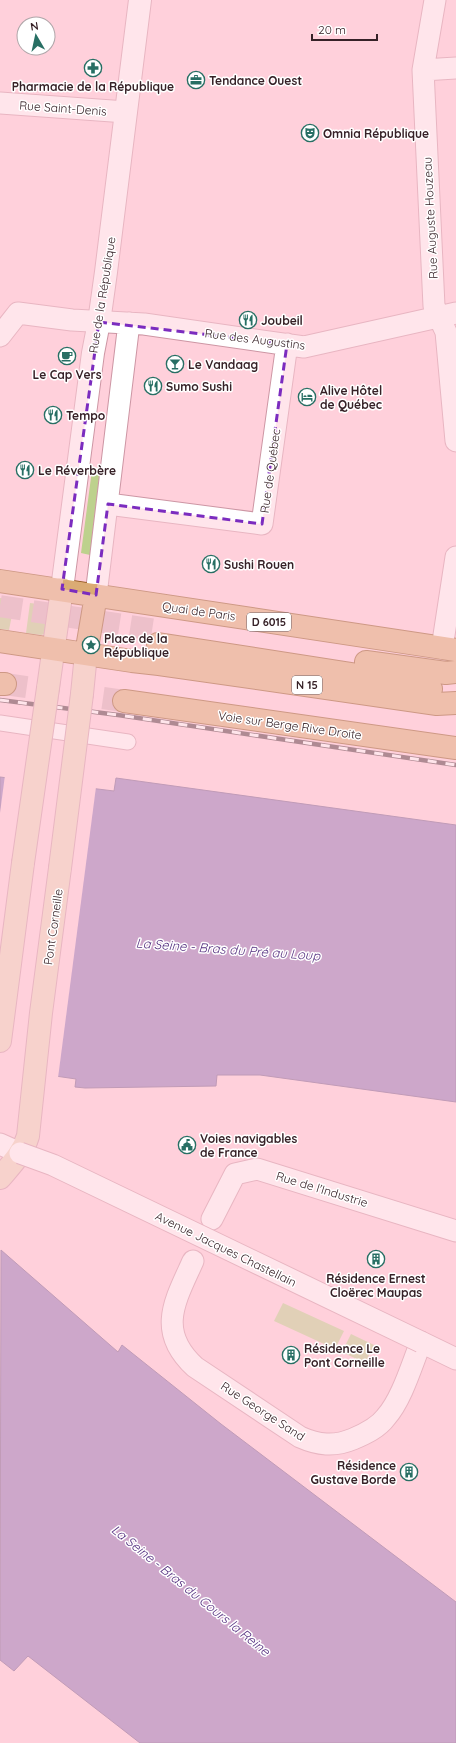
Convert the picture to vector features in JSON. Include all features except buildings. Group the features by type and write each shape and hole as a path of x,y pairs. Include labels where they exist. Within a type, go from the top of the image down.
{"main road":[{"name":"D 6015","path":"0,581 62,589"},
{"name":"Quai de Paris","path":"62,589 120,600 449,649"},
{"path":"0,1041 23,863 62,589"},
{"path":"86,661 96,595"},
{"name":"D 6015","path":"456,672 446,673 160,638 390,680 438,690 456,699"},
{"path":"0,642 53,656"},
{"name":"N 15","path":"53,656 438,704 456,703"},
{"name":"Pont Corneille","path":"0,1178 25,1146 28,1136 41,1013 58,892 86,661"},
{"name":"Voie sur Berge Rive Droite","path":"124,701 456,748"}],"street":[{"name":"Rue de la République","path":"62,589 92,353 99,322 140,0"},
{"name":"Rue Auguste Houzeau","path":"435,0 423,70 434,306 448,316 447,337 456,441"},
{"path":"423,70 456,68"},
{"name":"Rue Saint-Denis","path":"0,103 126,112"},
{"name":"Rue des Augustins","path":"7,320 129,324 304,347 448,316"},
{"path":"96,595 129,324"},
{"name":"Rue de Québec","path":"108,504 262,524 287,344"},
{"path":"449,649 456,557"},
{"path":"0,723 128,742"},
{"name":"Avenue Jacques Chastellain","path":"0,1144 53,1165 456,1359"},
{"name":"Rue de l'Industrie","path":"212,1219 235,1174 244,1170 257,1169 456,1231"},
{"name":"Rue George Sand","path":"193,1261 174,1303 172,1316 173,1336 182,1354 195,1367 300,1437 310,1441 334,1445 346,1442 367,1433 378,1425 393,1407 408,1375 426,1344"},
{"name":"Avenue Jacques Chastellain","path":"426,1344 456,1352"}],"highlighted area":[{"path":"99,322 287,344 262,524 108,504 96,595 62,589"}],"green space":[{"path":"92,470 100,471 90,555 81,553"},
{"path":"0,598 15,600 9,630 0,629"},
{"path":"30,603 46,605 48,608 45,634 41,635 26,633"},
{"path":"283,1303 344,1331 335,1349 274,1321"},
{"path":"351,1334 374,1345 365,1363 342,1352"}],"water":[{"name":"La Seine - Bras du Pré au Loup","path":"0,777 114,791 116,778 456,825 456,1102 260,1075 217,1075 216,1086 85,1088 75,1087 76,1079 0,1068"},
{"name":"La Seine - Bras du Cours la Reine","path":"1,1250 118,1352 122,1345 221,1424 456,1602 456,1743 140,1743 28,1656 14,1671 0,1660"}],"pier":[{"path":"5,775 96,787 58,1078 0,1070 0,813"}],"tunnel":[{"path":"0,606 162,631"},
{"path":"5,684 124,701"}],"railway":[{"path":"0,700 118,715 456,765"}],"place":[{"name":"Pharmacie de la République","path":"93,68"},
{"name":"Tendance Ouest","path":"196,80"},
{"name":"Omnia République","path":"310,133"},
{"name":"Joubeil","path":"248,320"},
{"name":"Le Cap Vers","path":"67,356"},
{"name":"Le Vandaag","path":"175,364"},
{"name":"Sumo Sushi","path":"153,386"},
{"name":"Alive Hôtel de Québec","path":"307,397"},
{"name":"Tempo","path":"53,415"},
{"name":"Le Réverbère","path":"25,470"},
{"name":"Sushi Rouen","path":"211,564"},
{"name":"Place de la République","path":"91,645"},
{"name":"Voies navigables de France","path":"187,1145"},
{"name":"Résidence Ernest Cloërec Maupas","path":"376,1259"},
{"name":"Résidence Le Pont Corneille","path":"291,1355"},
{"name":"Résidence Gustave Borde","path":"409,1472"}]}
